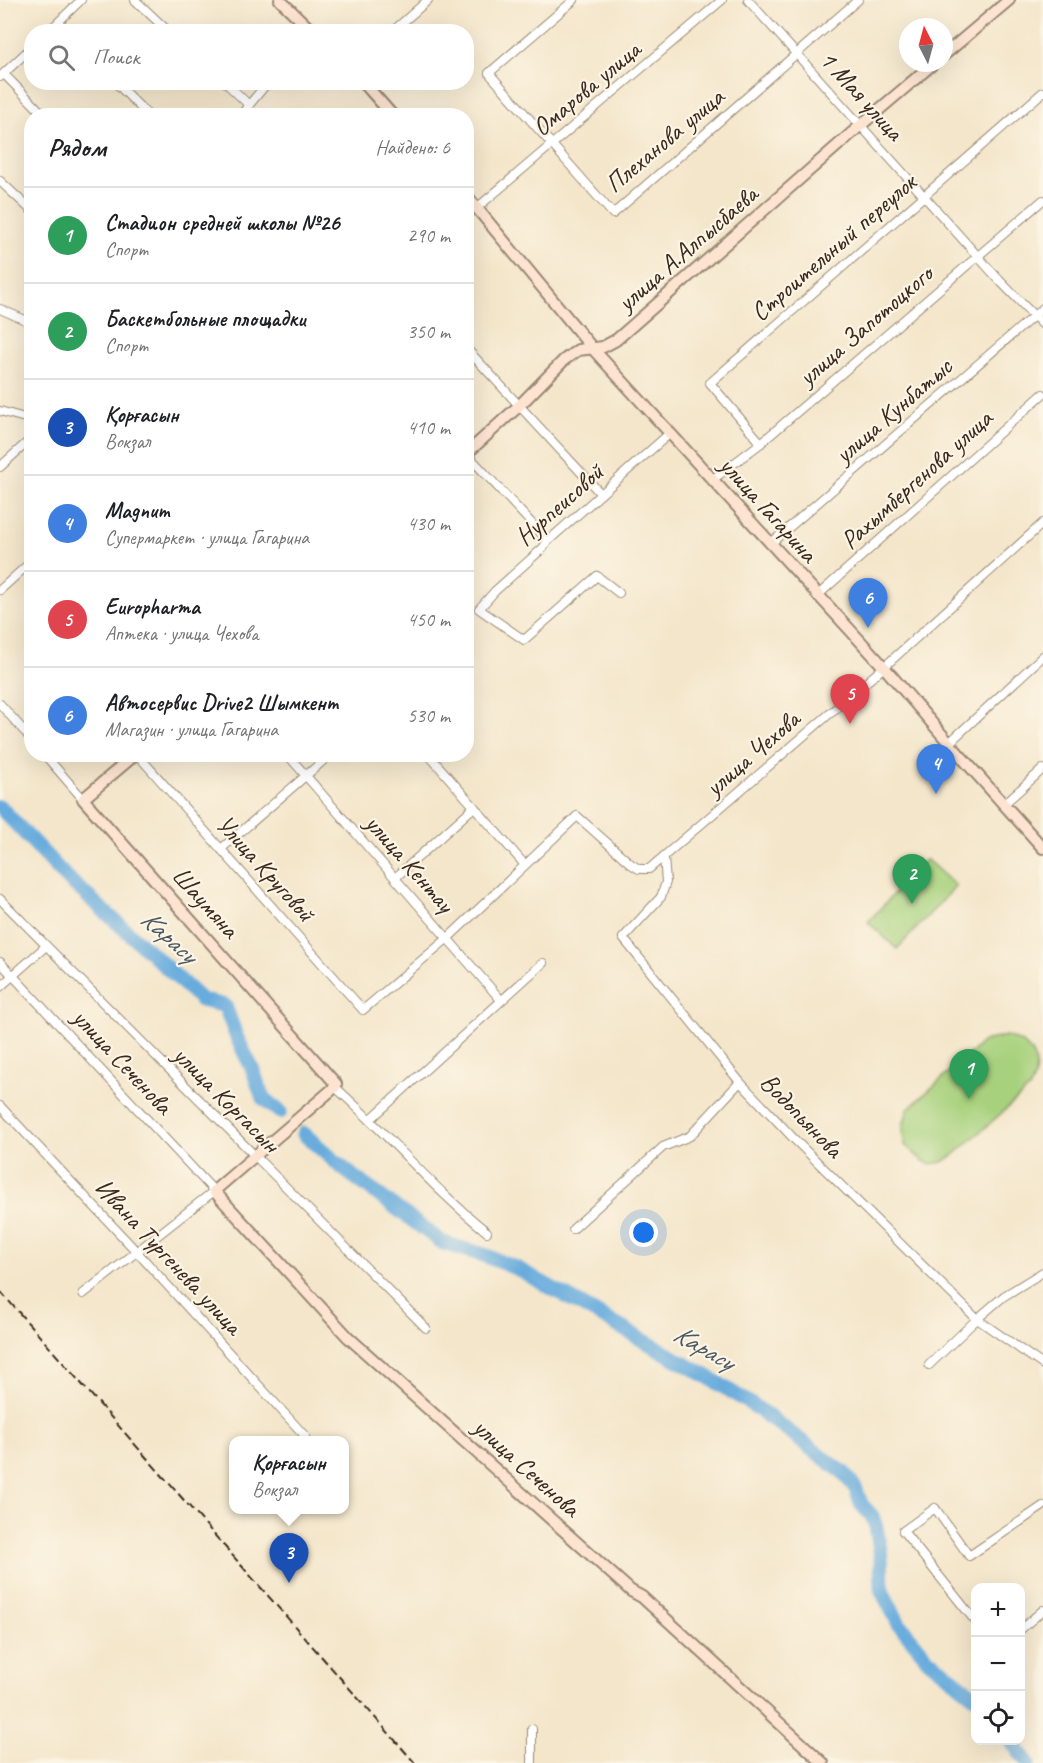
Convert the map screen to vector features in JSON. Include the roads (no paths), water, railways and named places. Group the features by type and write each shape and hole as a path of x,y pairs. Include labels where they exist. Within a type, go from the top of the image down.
{"street":[{"path":"56,24 81,0"},
{"path":"135,0 160,24"},
{"path":"280,0 305,24"},
{"path":"401,24 428,0"},
{"name":"Плеханова улица","path":"574,0 489,73 613,214 858,0"},
{"name":"Омарова улица","path":"478,207 722,0"},
{"name":"1 Мая улица","path":"748,0 1043,326"},
{"path":"953,47 1009,0"},
{"path":"24,55 2,76 36,108"},
{"name":"улица А.Алпысбаева","path":"474,447 520,405 564,360 578,350 603,347 616,340 923,72"},
{"path":"123,90 141,108"},
{"path":"230,90 242,108"},
{"path":"248,108 262,90"},
{"path":"370,90 386,108"},
{"name":"Строительный переулок","path":"761,443 710,383 1043,92"},
{"path":"0,181 24,203"},
{"name":"улица Запотоцкого","path":"712,480 761,443 1043,200"},
{"name":"улица Гагарина","path":"474,203 593,349 817,596 884,666 1043,848"},
{"name":"улица Кунбатыс","path":"770,544 1043,308"},
{"path":"0,309 24,320"},
{"path":"474,356 601,494"},
{"name":"Рахымбергенова улица","path":"817,596 1043,394"},
{"path":"0,411 24,418"},
{"name":"Нурпеисовой","path":"620,593 597,576 524,640 479,609 548,541 670,433"},
{"path":"0,467 24,445"},
{"path":"474,461 548,541"},
{"name":"улица Чехова","path":"525,865 577,816 631,864 639,869 650,869 884,666 1043,523"},
{"path":"0,590 24,568"},
{"path":"949,743 1043,656"},
{"path":"0,704 24,731"},
{"name":"Шаумяна","path":"51,762 334,1083 468,1217 488,1232"},
{"path":"83,799 127,762"},
{"name":"Улица Круговой","path":"144,762 363,1010 448,938"},
{"name":"улица Кентау","path":"294,762 501,1000"},
{"path":"221,849 322,762"},
{"path":"435,762 525,865 448,938"},
{"path":"1004,804 1043,769"},
{"path":"395,878 474,807"},
{"name":"Водопьянова","path":"664,858 666,882 661,897 623,938 740,1082 796,1141 977,1319 1043,1365"},
{"name":"улица Коргасын","path":"0,899 426,1328"},
{"path":"0,987 46,946"},
{"name":"улица Сеченова","path":"0,962 348,1337 631,1591 642,1597 823,1763"},
{"path":"371,1119 543,963"},
{"path":"573,1229 663,1147 690,1136 740,1082"},
{"path":"83,1294 255,1157 334,1083"},
{"name":"Ивана Тургенева улица","path":"0,1106 305,1436"},
{"path":"929,1365 1004,1296 1043,1272"},
{"path":"971,1617 903,1531 935,1508 969,1556 1043,1506"},
{"path":"1025,1626 1043,1610"},
{"path":"532,1729 532,1763"}],"waterway":[{"name":"Карасу","path":"0,807 66,877 201,1000 225,1006 263,1098 280,1112"},
{"name":"Карасу","path":"304,1134 345,1170 443,1243 484,1255 518,1269 708,1377 757,1408 844,1473 856,1489 861,1504 872,1516 881,1556 882,1591 899,1624 928,1659 971,1693"},
{"name":"Карасу","path":"1014,1745 1028,1763"}],"railway":[{"path":"0,1291 415,1763"}],"place":[{"name":"Автосервис Drive2 Шымкент","path":"868,628"},
{"name":"Europharma","path":"850,724"},
{"name":"Magnum","path":"936,794"},
{"name":"Баскетбольные площадки","path":"912,904"},
{"name":"Стадион средней школы №26","path":"969,1099"},
{"name":"Қорғасын","path":"289,1583"}]}
